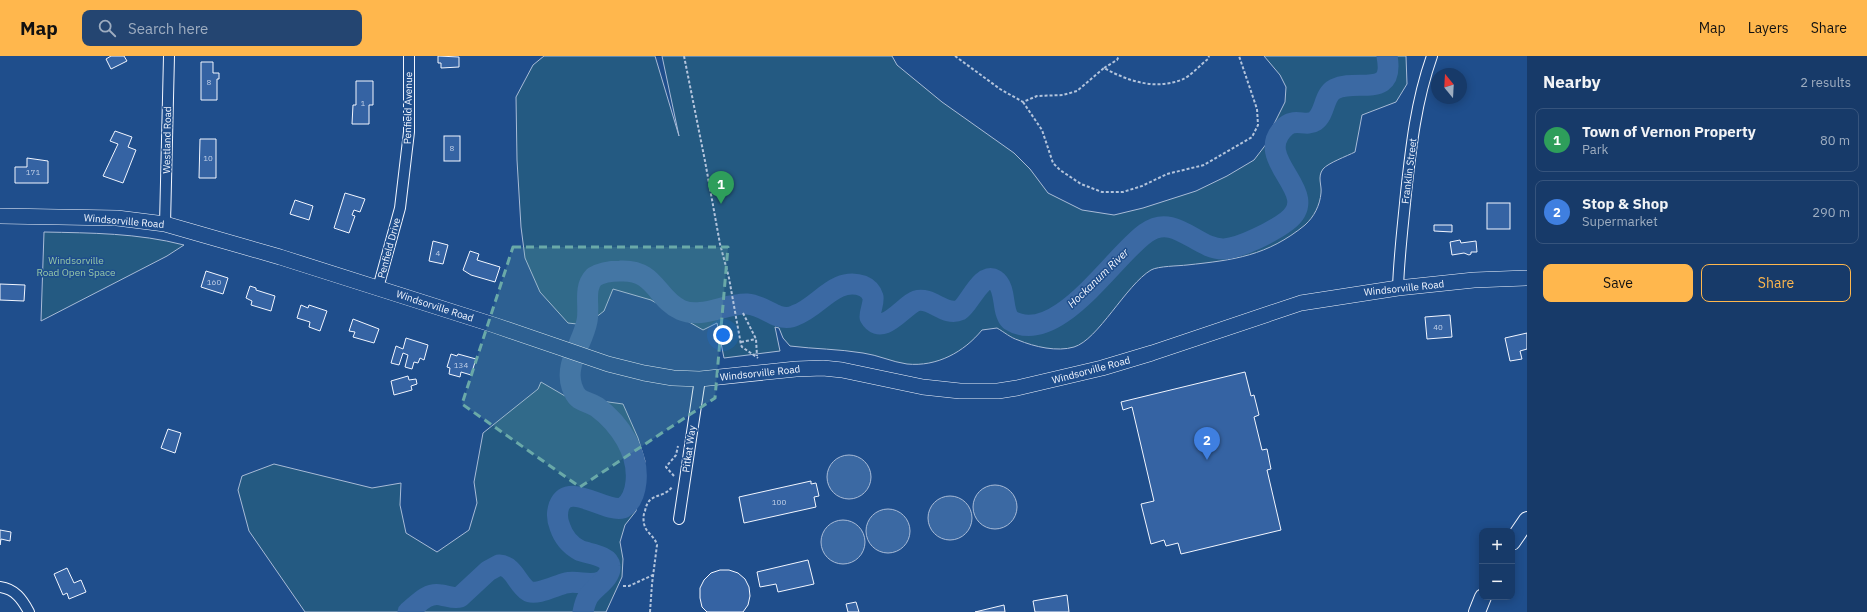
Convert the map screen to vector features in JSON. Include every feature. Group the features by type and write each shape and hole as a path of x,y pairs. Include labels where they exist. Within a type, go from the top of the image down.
{"main road":[{"name":"Windsorville Road","path":"0,216 117,218 165,224 280,257 494,325 587,358 644,373 673,378 700,378 823,368 842,370 923,387 960,391 998,391 1017,388 1102,368 1152,353 1301,303 1398,288 1474,280 1527,278"},
{"path":"1515,538 1527,520"},
{"path":"1478,612 1482,600"}],"street":[{"name":"Westland Road","path":"165,224 168,56"},
{"name":"Penfield Avenue","path":"400,208 409,132 409,56"},
{"name":"Franklin Street","path":"1398,288 1399,261 1411,145 1423,82 1432,56"},
{"name":"Penfield Drive","path":"378,288 400,208"},
{"name":"Pitkat Way","path":"679,519 700,378"},
{"path":"0,587 14,592 23,601 29,612"}],"path":[{"path":"684,56 720,244 729,278 742,347 758,358 756,355 756,339 743,313"},
{"path":"955,56 1000,89 1023,102 1042,130 1053,163 1060,170 1081,184 1102,192 1123,192 1142,186 1167,174 1204,165 1252,137 1258,125 1257,109 1239,56"},
{"path":"1023,102 1037,96 1063,95 1077,91 1104,68 1117,60 1119,56"},
{"path":"1104,68 1117,76 1149,85 1182,80 1208,59 1209,56"},
{"path":"741,342 756,339"},
{"path":"675,478 674,474 666,467 676,455 679,443 690,445"},
{"path":"650,612 657,545 655,540 644,527 644,513 648,500 667,492 674,484"},
{"path":"623,586 629,586 653,575"}],"highlighted area":[{"path":"513,247 728,247 715,398 580,487 462,404"}],"green space":[{"path":"544,56 655,56 679,136 662,56 892,56 897,65 942,102 1014,153 1030,169 1048,193 1082,210 1114,215 1143,208 1196,191 1227,176 1254,160 1267,143 1273,126 1285,102 1286,87 1280,75 1264,56 1406,56 1407,84 1396,102 1362,115 1355,152 1329,164 1321,172 1320,197 1314,215 1305,225 1277,244 1249,255 1235,258 1163,267 1151,270 1141,277 1093,334 1074,347 1053,349 1039,347 1015,339 997,328 982,330 967,345 939,360 929,363 907,364 863,353 790,346 783,338 779,328 775,327 780,351 724,358 717,323 703,330 651,300 613,289 604,311 586,325 568,323 540,292 525,258 521,227 517,160 516,97 533,65"},
{"name":"Windsorville Road Open Space","path":"44,232 97,233 132,236 184,245 167,256 41,321"},
{"path":"541,382 565,396 623,404 638,438 645,461 636,511 625,525 620,542 623,559 622,577 606,612 305,612 249,531 238,490 242,476 274,464 372,488 401,483 400,505 406,533 437,552 469,530 477,503 474,482 483,433 538,389"}],"shaded area":[{"path":"849,455 861,459 867,465 871,477 867,489 861,495 849,499 837,495 831,489 827,477 831,465 837,459"},
{"path":"995,485 1007,489 1013,495 1017,507 1013,519 1007,525 995,529 983,525 977,519 973,507 977,495 983,489"},
{"path":"950,496 962,500 968,506 972,518 968,530 962,536 950,540 938,536 932,530 928,518 932,506 938,500"},
{"path":"888,509 900,513 906,519 910,531 906,543 900,549 888,553 876,549 870,543 866,531 870,519 876,513"},
{"path":"843,520 855,524 861,530 865,542 861,554 855,560 843,564 831,560 825,554 821,542 825,530 831,524"}],"building":[{"path":"111,56 124,56 127,61 111,69 106,59"},
{"path":"438,56 459,57 459,67 441,68 441,63 438,63"},
{"path":"201,62 213,62 213,73 219,73 219,79 217,79 217,100 201,100"},
{"path":"356,81 373,81 373,105 369,105 369,124 352,124 353,105 356,105"},
{"path":"115,131 132,137 128,147 136,150 123,183 103,176 118,144 110,141"},
{"path":"444,136 460,136 460,161 444,161"},
{"path":"200,139 216,139 216,178 199,178"},
{"path":"27,158 48,161 48,183 15,183 15,167 27,167"},
{"path":"345,193 365,199 360,212 354,210 352,215 355,216 349,233 334,228"},
{"path":"295,200 313,206 309,220 290,214"},
{"path":"1487,203 1510,203 1510,229 1487,229"},
{"path":"1434,225 1452,225 1452,232 1434,231"},
{"path":"1460,240 1461,243 1476,241 1477,252 1471,252 1469,255 1464,253 1452,255 1450,242"},
{"path":"433,241 448,245 443,264 429,261"},
{"path":"470,251 479,254 477,260 500,267 495,282 471,275 463,270"},
{"path":"206,271 228,278 223,294 201,287"},
{"path":"0,284 25,285 24,301 0,300"},
{"path":"250,286 256,288 256,290 275,296 271,311 251,305 252,301 246,298"},
{"path":"301,305 308,308 309,305 327,311 320,331 309,327 310,322 297,318"},
{"path":"1450,315 1452,337 1427,339 1425,317"},
{"path":"353,319 379,329 374,343 353,337 355,332 349,331"},
{"path":"1527,333 1527,349 1520,351 1522,359 1510,361 1505,338"},
{"path":"406,338 428,345 424,360 420,358 418,363 414,362 412,369 405,367 408,355 403,353 399,365 391,363 396,346 403,349"},
{"path":"451,354 457,356 458,354 476,359 471,375 461,372 460,377 449,374 450,368 447,367"},
{"path":"1245,372 1251,396 1254,395 1259,415 1254,417 1262,450 1267,449 1271,469 1267,470 1281,530 1181,554 1178,543 1166,546 1164,540 1151,544 1141,504 1154,501 1132,407 1123,410 1121,402"},
{"path":"408,376 409,380 416,379 417,384 411,386 412,390 394,395 391,381"},
{"path":"168,429 181,433 175,453 161,448"},
{"path":"811,481 811,484 816,483 819,496 814,497 816,507 744,523 739,497"},
{"path":"0,530 11,532 10,541 1,539 0,545"},
{"path":"808,560 814,584 778,592 776,584 760,587 757,572"},
{"path":"67,568 74,583 81,580 86,592 69,599 67,593 63,595 54,574"},
{"path":"720,570 729,570 738,573 745,579 749,587 750,596 748,605 743,612 707,612 702,607 700,588 704,580 711,573"},
{"path":"1067,595 1069,612 1035,612 1033,601"},
{"path":"856,602 859,612 848,612 846,604"},
{"path":"1004,605 1005,612 975,612"}],"waterway":[{"name":"Hockanum River","path":"583,612 588,597 608,575 610,566 606,559 579,550 567,540 558,522 559,506 564,499 571,496 615,508 623,508 629,503 635,489 636,482 634,460 626,440 613,422 597,407 579,399 574,392 570,378 572,362 587,321 588,292 591,281 594,277 603,273 617,271 632,272 641,275 649,280 673,305 681,310 689,312 706,312 739,304 747,304 756,306 778,316 785,317 792,317 812,306 836,289 844,285 853,284 863,286 870,291 873,297 870,317 875,323 881,324 887,322 916,301 927,301 949,311 960,310 964,307 981,284 990,278 995,280 1001,288 1007,316 1010,320 1028,325 1046,322 1065,311 1083,296 1133,244 1146,233 1157,228 1167,227 1176,229 1204,244 1214,248 1224,249 1239,246 1257,238 1287,221 1296,210 1298,199 1275,151 1277,138 1286,126 1290,124 1297,122 1312,123 1319,118 1328,95 1335,89 1344,86 1372,85 1380,83 1385,78 1388,70 1387,56"},
{"name":"Hockanum River","path":"408,612 423,599 431,595 441,595 453,598 460,597 488,571 499,565 508,568 524,588 531,592 541,591 570,582 598,583 602,581"}],"place":[{"name":"Town of Vernon Property","path":"721,204"},
{"name":"Stop & Shop","path":"1207,460"}]}
